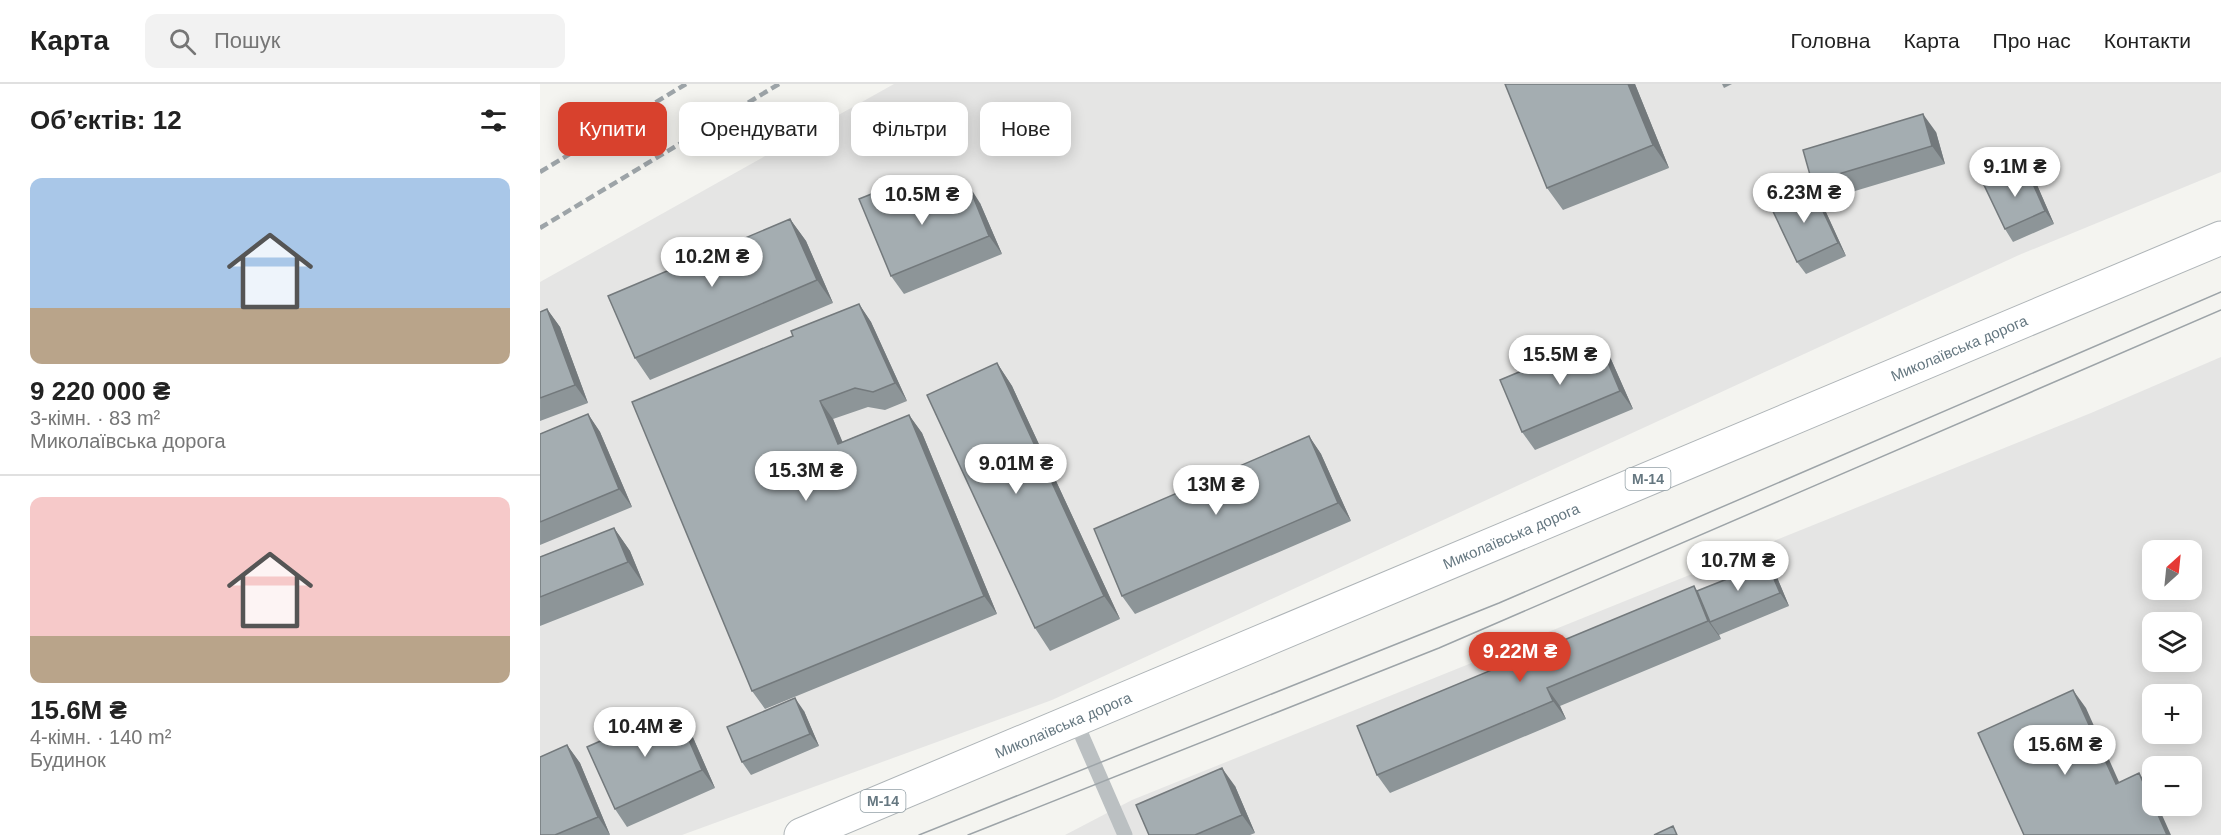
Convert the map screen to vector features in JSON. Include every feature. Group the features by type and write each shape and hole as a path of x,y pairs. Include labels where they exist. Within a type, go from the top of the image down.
{"main road":[{"name":"Миколаївська дорога","path":"801,835 2221,238"}],"lane":[{"path":"1076,720 1125,835"}],"shaded area":[{"path":"894,84 2221,84 2221,172 2019,255 1052,700 682,835 540,835 540,282 765,156 839,156 839,115 851,108 851,156 968,156 968,102 862,102"},
{"path":"2221,357 2221,835 1065,835 1132,800 2091,413"}],"building":[{"path":"1505,84 1628,84 1653,145 1547,188"},
{"path":"1923,114 1932,146 1812,182 1803,150"},
{"path":"2025,166 2045,211 2005,229 1984,185"},
{"path":"968,184 989,236 891,276 859,199 894,185 905,210"},
{"path":"1811,186 1838,243 1797,262 1770,205"},
{"path":"790,219 817,280 635,358 608,296"},
{"path":"859,304 895,383 873,392 855,388 820,401 838,444 909,415 984,596 752,691 632,402 793,336 791,331"},
{"path":"547,309 575,385 540,398 540,312"},
{"path":"1598,339 1620,391 1522,432 1500,380"},
{"path":"997,363 1104,596 1035,628 927,395"},
{"path":"588,414 619,489 540,522 540,434"},
{"path":"1309,436 1338,503 1122,596 1094,529"},
{"path":"614,528 628,562 540,597 540,557"},
{"path":"1767,563 1780,593 1710,622 1697,591"},
{"path":"1694,586 1708,621 1547,688 1553,701 1377,775 1357,726"},
{"path":"2073,690 2116,784 2139,773 2142,780 2142,816 2158,816 2167,835 2024,835 1978,733"},
{"path":"795,698 810,734 742,762 727,727"},
{"path":"675,708 702,770 615,809 587,747"},
{"path":"567,745 598,817 555,835 540,835 540,757"},
{"path":"1222,768 1242,815 1195,835 1149,835 1136,805"},
{"path":"1673,826 1677,835 1654,835"}],"tram line":[{"path":"919,835 1499,603 2221,292"},
{"path":"968,835 1439,648 2221,310"}],"railway":[{"path":"540,172 686,84"},
{"path":"540,228 779,84"}]}
